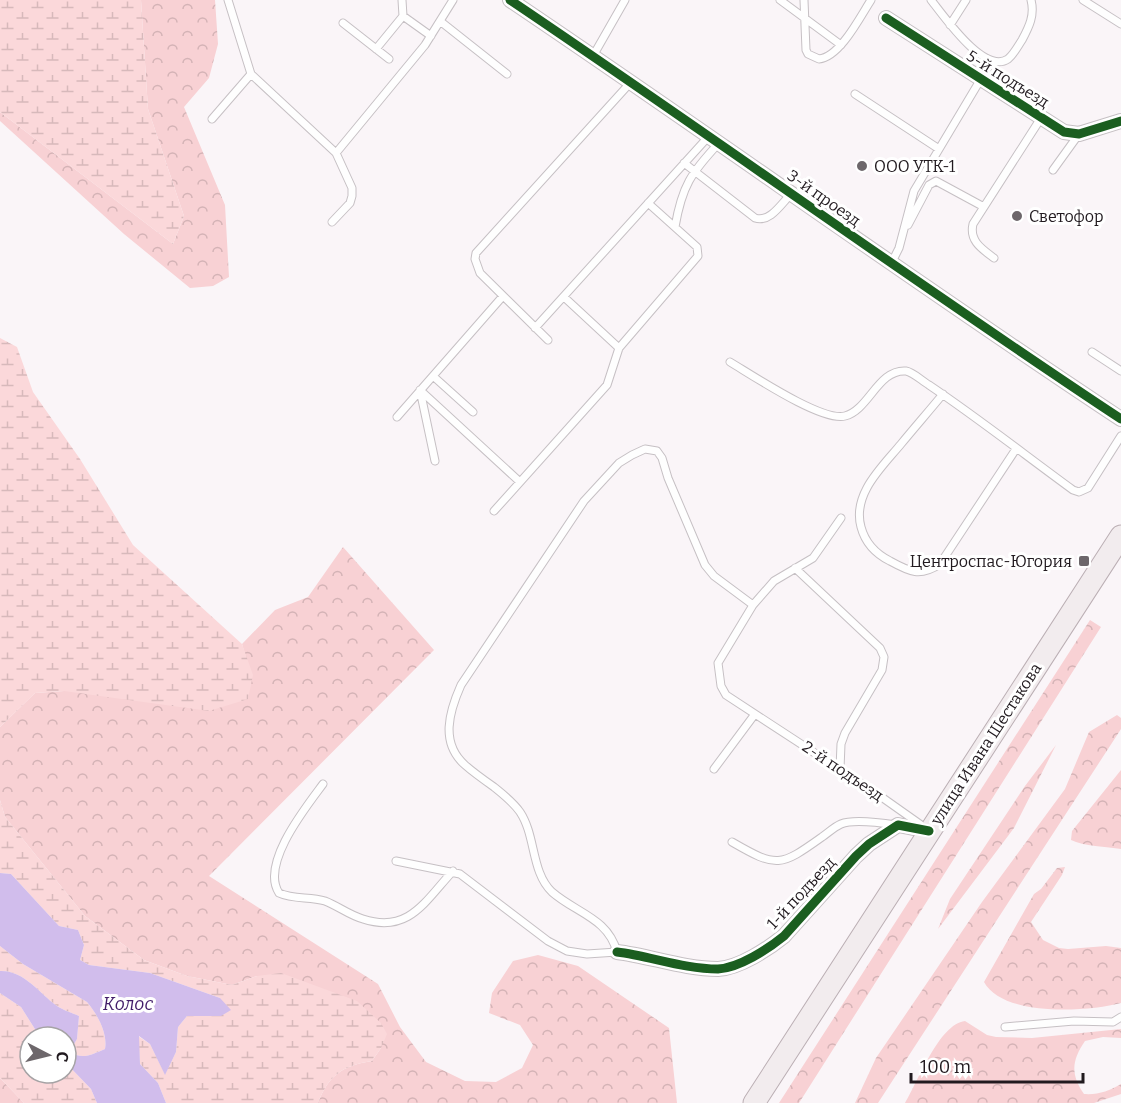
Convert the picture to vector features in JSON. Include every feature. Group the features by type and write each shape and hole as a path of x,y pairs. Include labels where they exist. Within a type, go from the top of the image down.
{"main road":[{"name":"улица Ивана Шестакова","path":"754,1103 1121,536"}],"street":[{"name":"3-й проезд","path":"510,0 891,264 1121,419"},
{"name":"5-й подъезд","path":"886,18 1064,132 1078,134"},
{"path":"1078,134 1121,121"},
{"path":"898,825 929,831"},
{"name":"1-й подъезд","path":"617,952 720,969 753,957 771,946 800,921 869,844 898,825"}],"lane":[{"path":"228,0 251,74 336,153 352,189 352,196 350,203 333,222"},
{"path":"376,50 403,16 402,0"},
{"path":"336,153 431,36 453,0"},
{"path":"593,56 626,0"},
{"path":"780,0 841,45"},
{"path":"804,0 805,45 808,54 819,59 826,58 841,45 872,0"},
{"path":"931,0 960,37 991,62 1002,62 1013,54 1029,28 1033,10 1031,0"},
{"path":"950,25 966,0"},
{"path":"1083,0 1121,24"},
{"path":"403,16 431,36"},
{"path":"440,21 507,74"},
{"path":"343,23 389,59"},
{"path":"891,264 899,248 914,192 991,62"},
{"path":"212,119 251,74"},
{"path":"548,340 480,273 475,260 476,254 631,82"},
{"path":"855,94 939,149"},
{"path":"994,258 980,248 972,234 973,224 1041,117"},
{"path":"1053,170 1078,134"},
{"path":"535,328 684,163 714,140"},
{"path":"675,227 680,198 714,140"},
{"path":"684,163 748,214 761,220 767,218 791,194"},
{"path":"903,234 932,182 941,182 984,207"},
{"path":"494,511 607,385 619,348 698,256 697,247 648,203"},
{"path":"397,417 503,296"},
{"path":"564,297 619,348"},
{"path":"1092,352 1121,371"},
{"path":"730,362 809,408 828,416 845,416 857,409 895,372 908,371 1073,490 1079,492 1088,488 1121,436"},
{"path":"433,376 472,412"},
{"path":"420,390 520,482"},
{"path":"420,390 435,461"},
{"path":"942,394 873,478 860,505 859,520 864,537 887,559 909,570 927,572 940,564 1016,449"},
{"path":"396,861 460,873 556,946 575,953 617,952 614,940 608,932 552,892 545,884 527,826 512,801 464,765 452,750 448,729 451,707 461,686 584,501 619,463 632,454 645,450 657,451 662,458 668,478 705,565 714,576 753,604"},
{"name":"2-й подъезд","path":"841,518 813,558 774,581 753,604 718,663 721,686 726,695 840,769 929,831"},
{"path":"795,568 880,648 884,657 882,670 845,733 841,744 840,769"},
{"path":"714,769 755,714"},
{"path":"323,784 298,819 281,852 274,880 279,892 286,896 324,901 361,919 392,924 415,911 453,871"},
{"path":"732,842 762,859 783,861 799,853 841,824 852,822 898,825"},
{"path":"1005,1028 1074,1021 1113,1022 1121,1017"}],"green space":[{"path":"0,0 141,0 148,109 184,216 173,244 0,112"},
{"path":"141,0 215,0 218,44 209,78 184,107 225,205 229,277 213,286 190,288 124,234 0,121 0,112 173,244 184,216 148,109"},
{"path":"0,338 17,347 33,392 80,459 133,545 242,644 253,675 248,699 209,711 64,691 35,693 0,727"},
{"path":"343,547 434,650 209,876 378,984 400,1027 426,1062 465,1081 496,1082 522,1068 533,1045 520,1025 489,1013 492,993 513,961 538,955 578,966 669,1028 677,1103 318,1103 327,1085 338,1073 352,1066 372,1061 381,1048 257,976 232,985 187,976 144,960 85,916 5,817 0,800 0,727 35,693 252,678 242,644 275,610 308,597"},
{"path":"1090,620 1101,627 799,1103 779,1103"},
{"path":"1117,715 1121,718 1121,729 878,1103 855,1103 876,1058 982,902 1065,789 1089,732"},
{"path":"1056,745 1014,828 938,929 950,899 1025,786"},
{"path":"1121,770 1121,849 1088,845 1071,840 1072,831"},
{"path":"0,800 5,817 85,916 144,960 187,976 232,985 257,976 281,973 357,1001 381,1023 387,1034 381,1048 372,1061 352,1066 338,1073 327,1085 318,1103 166,1103 158,1083 140,1064 138,1036 150,1044 165,1074 176,1052 178,1027 187,1016 221,1016 220,998 150,973 89,965 80,960 84,945 78,930 59,926 11,874 0,873"},
{"path":"1065,867 1031,922 1043,940 1059,948 1106,946 1121,948 1121,1003 1068,1010 1027,1006 1009,1001 994,993 984,982 1034,894 1041,889 1057,868"},
{"path":"0,946 23,964 87,1002 101,1024 105,1037 105,1049 78,1056 79,1016 57,1006 24,978 0,971"},
{"path":"0,993 21,1007 32,1025 18,1025 18,1085 78,1085 78,1075 91,1089 97,1103 24,1103 0,1078"},
{"path":"965,1021 987,1035 996,1037 1032,1038 1121,1029 1121,1038 1103,1037 1085,1041 1077,1054 1074,1067 1076,1080 1084,1094 1103,1092 1121,1084 1121,1094 1094,1103 905,1103 930,1055 946,1032"},
{"path":"0,1078 24,1103 0,1103"}],"water":[{"name":"Колос","path":"0,873 11,874 59,926 78,930 84,945 80,960 89,965 150,973 220,998 231,1010 221,1016 187,1016 178,1027 176,1052 165,1075 150,1044 139,1036 140,1064 158,1083 166,1103 97,1103 91,1089 78,1075 78,1056 105,1049 105,1037 94,1012 87,1002 23,964 0,946"},
{"name":"Колос","path":"0,971 24,978 57,1006 79,1016 78,1028 78,1025 32,1025 21,1007 0,993"}],"cycle path":[{"path":"510,0 967,316 1121,419"},
{"path":"886,18 1064,132 1079,134 1121,121"},
{"path":"617,952 705,968 726,968 744,962 784,936 869,844 898,825 929,831"}],"place":[{"name":"ООО УТК-1","path":"862,166"},
{"name":"Светофор","path":"1017,216"},
{"name":"Центроспас-Югория","path":"1084,561"}]}
